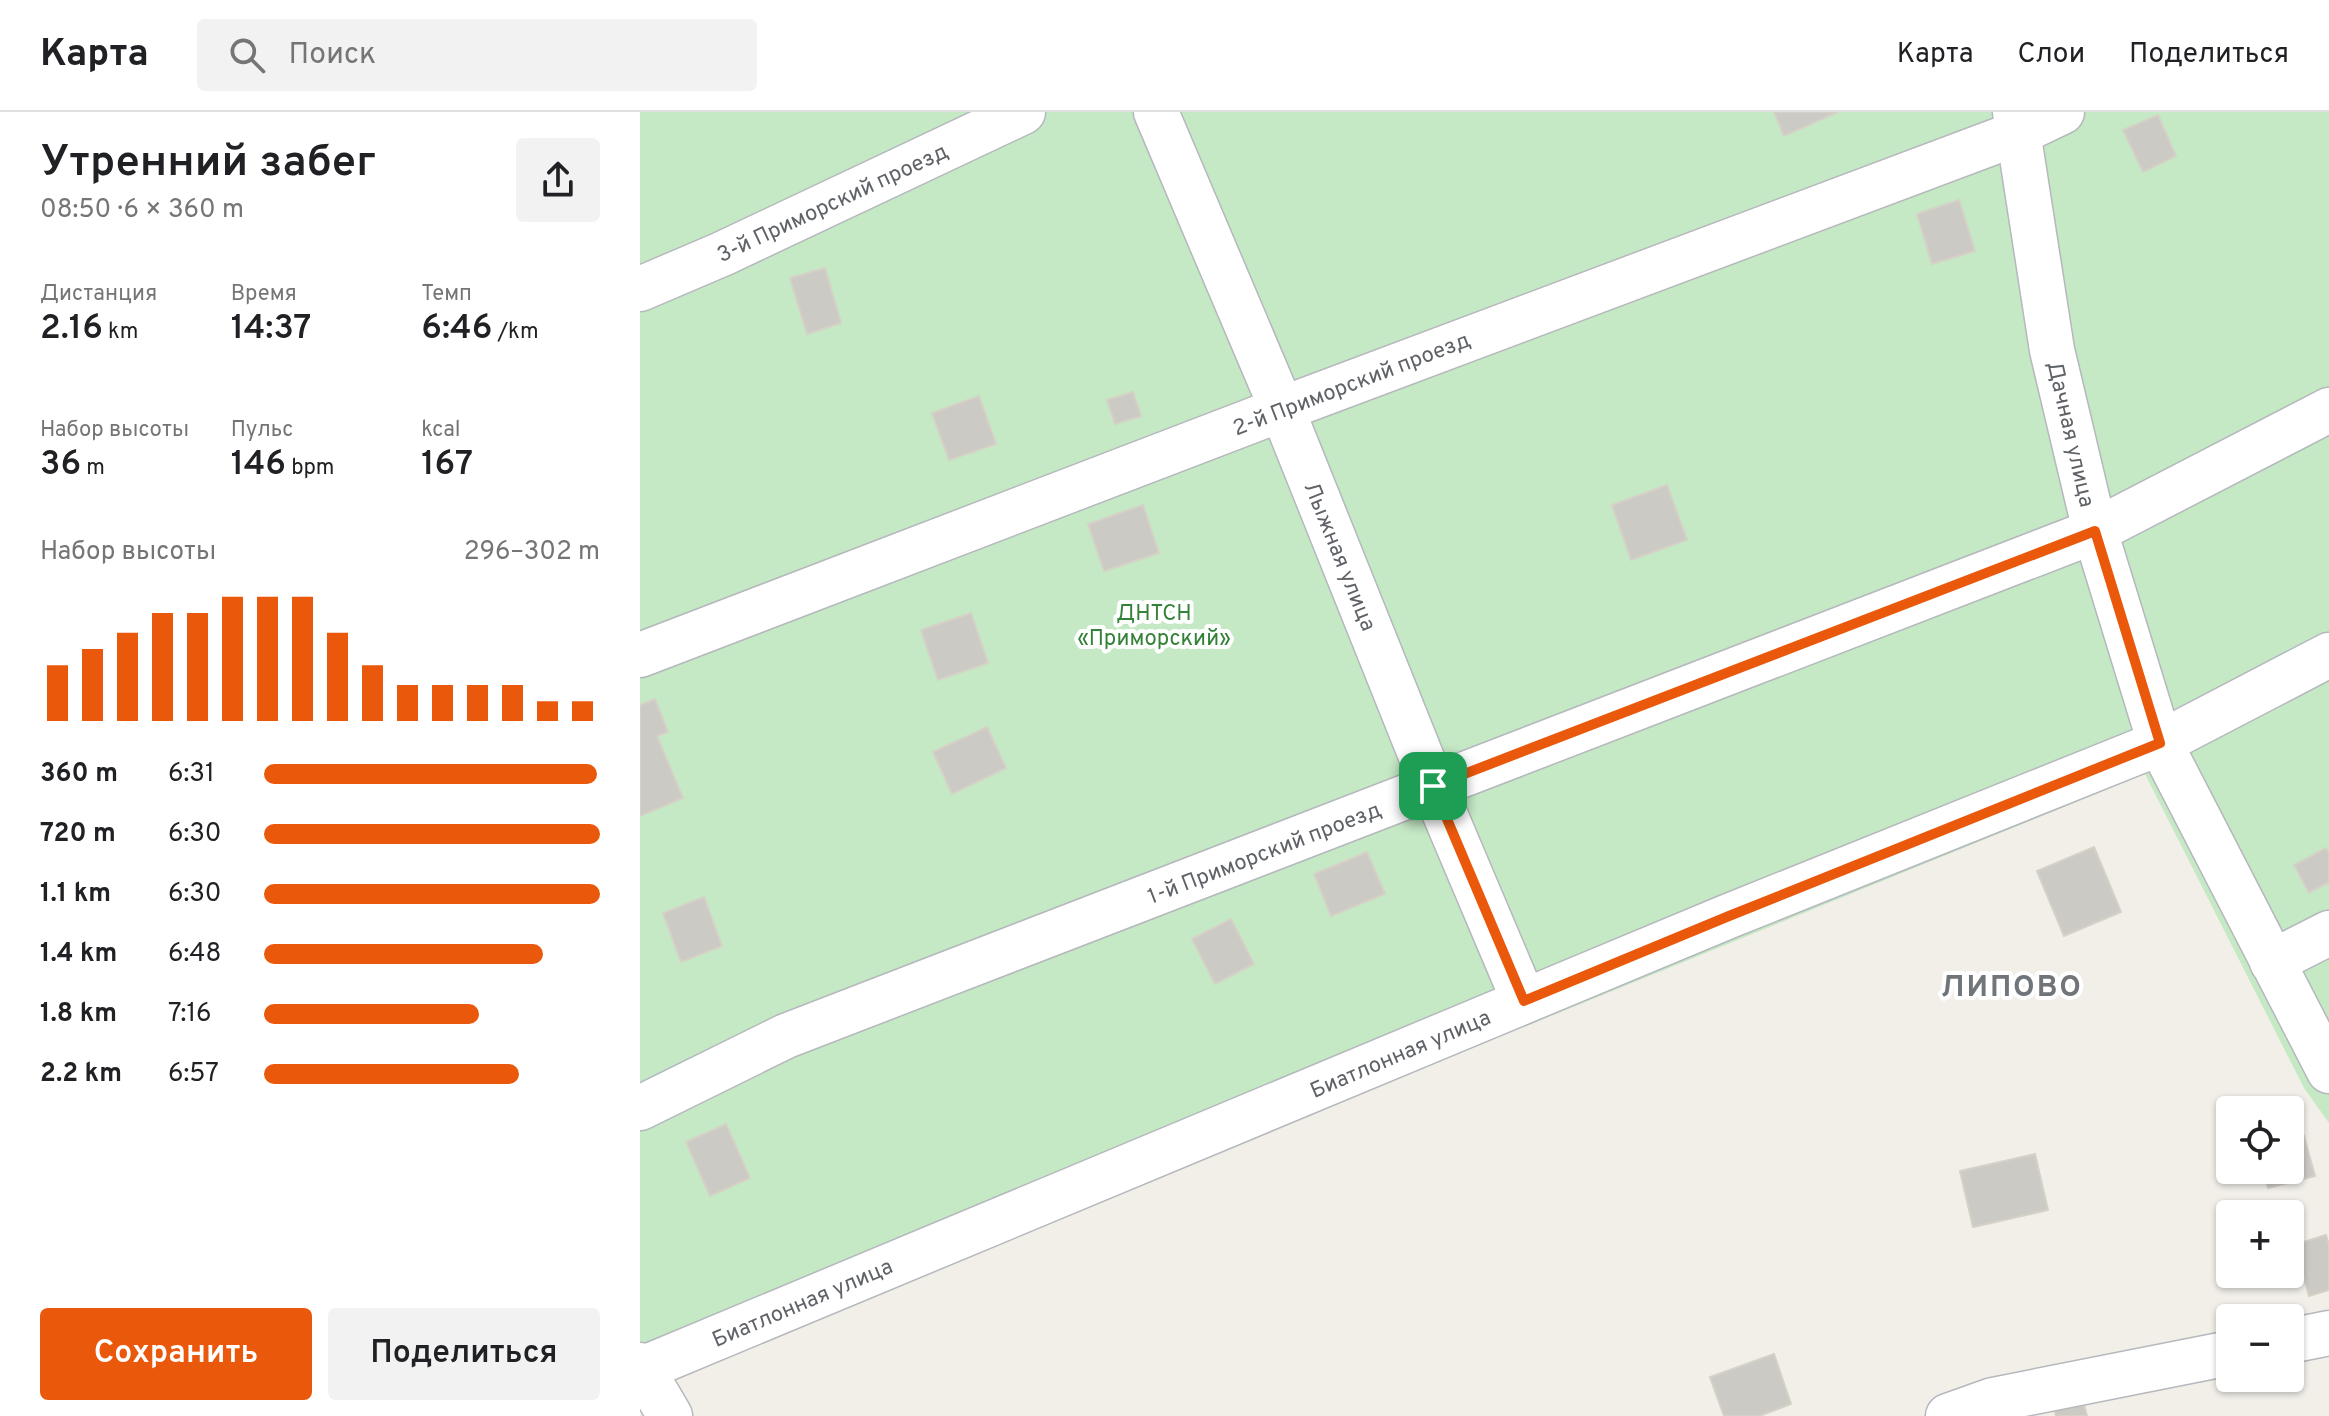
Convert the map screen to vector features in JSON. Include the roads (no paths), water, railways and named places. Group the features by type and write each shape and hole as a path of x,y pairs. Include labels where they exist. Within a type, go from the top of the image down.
{"street":[{"name":"3-й Приморский проезд","path":"640,289 722,254 1023,112"},
{"name":"Лыжная улица","path":"1156,112 1282,409 1433,786 1524,1001"},
{"name":"2-й Приморский проезд","path":"640,655 1282,409 2016,122 2062,112"},
{"name":"Дачная улица","path":"2016,122 2052,350 2095,531 2160,743 2329,1071"},
{"name":"1-й Приморский проезд","path":"640,1108 786,1036 2095,531 2329,410"},
{"name":"Биатлонная улица","path":"641,1367 1729,916 2160,743 2329,655"},
{"path":"2272,962 2329,933"},
{"path":"2304,1338 2329,1333"},
{"path":"1948,1416 1993,1400 2216,1356"},
{"path":"641,1367 670,1416"}],"district":[{"name":"ЛИПОВО","path":"2012,986"}],"park label":[{"name":"ДНТСН «Приморский»","path":"1154,624"}]}
